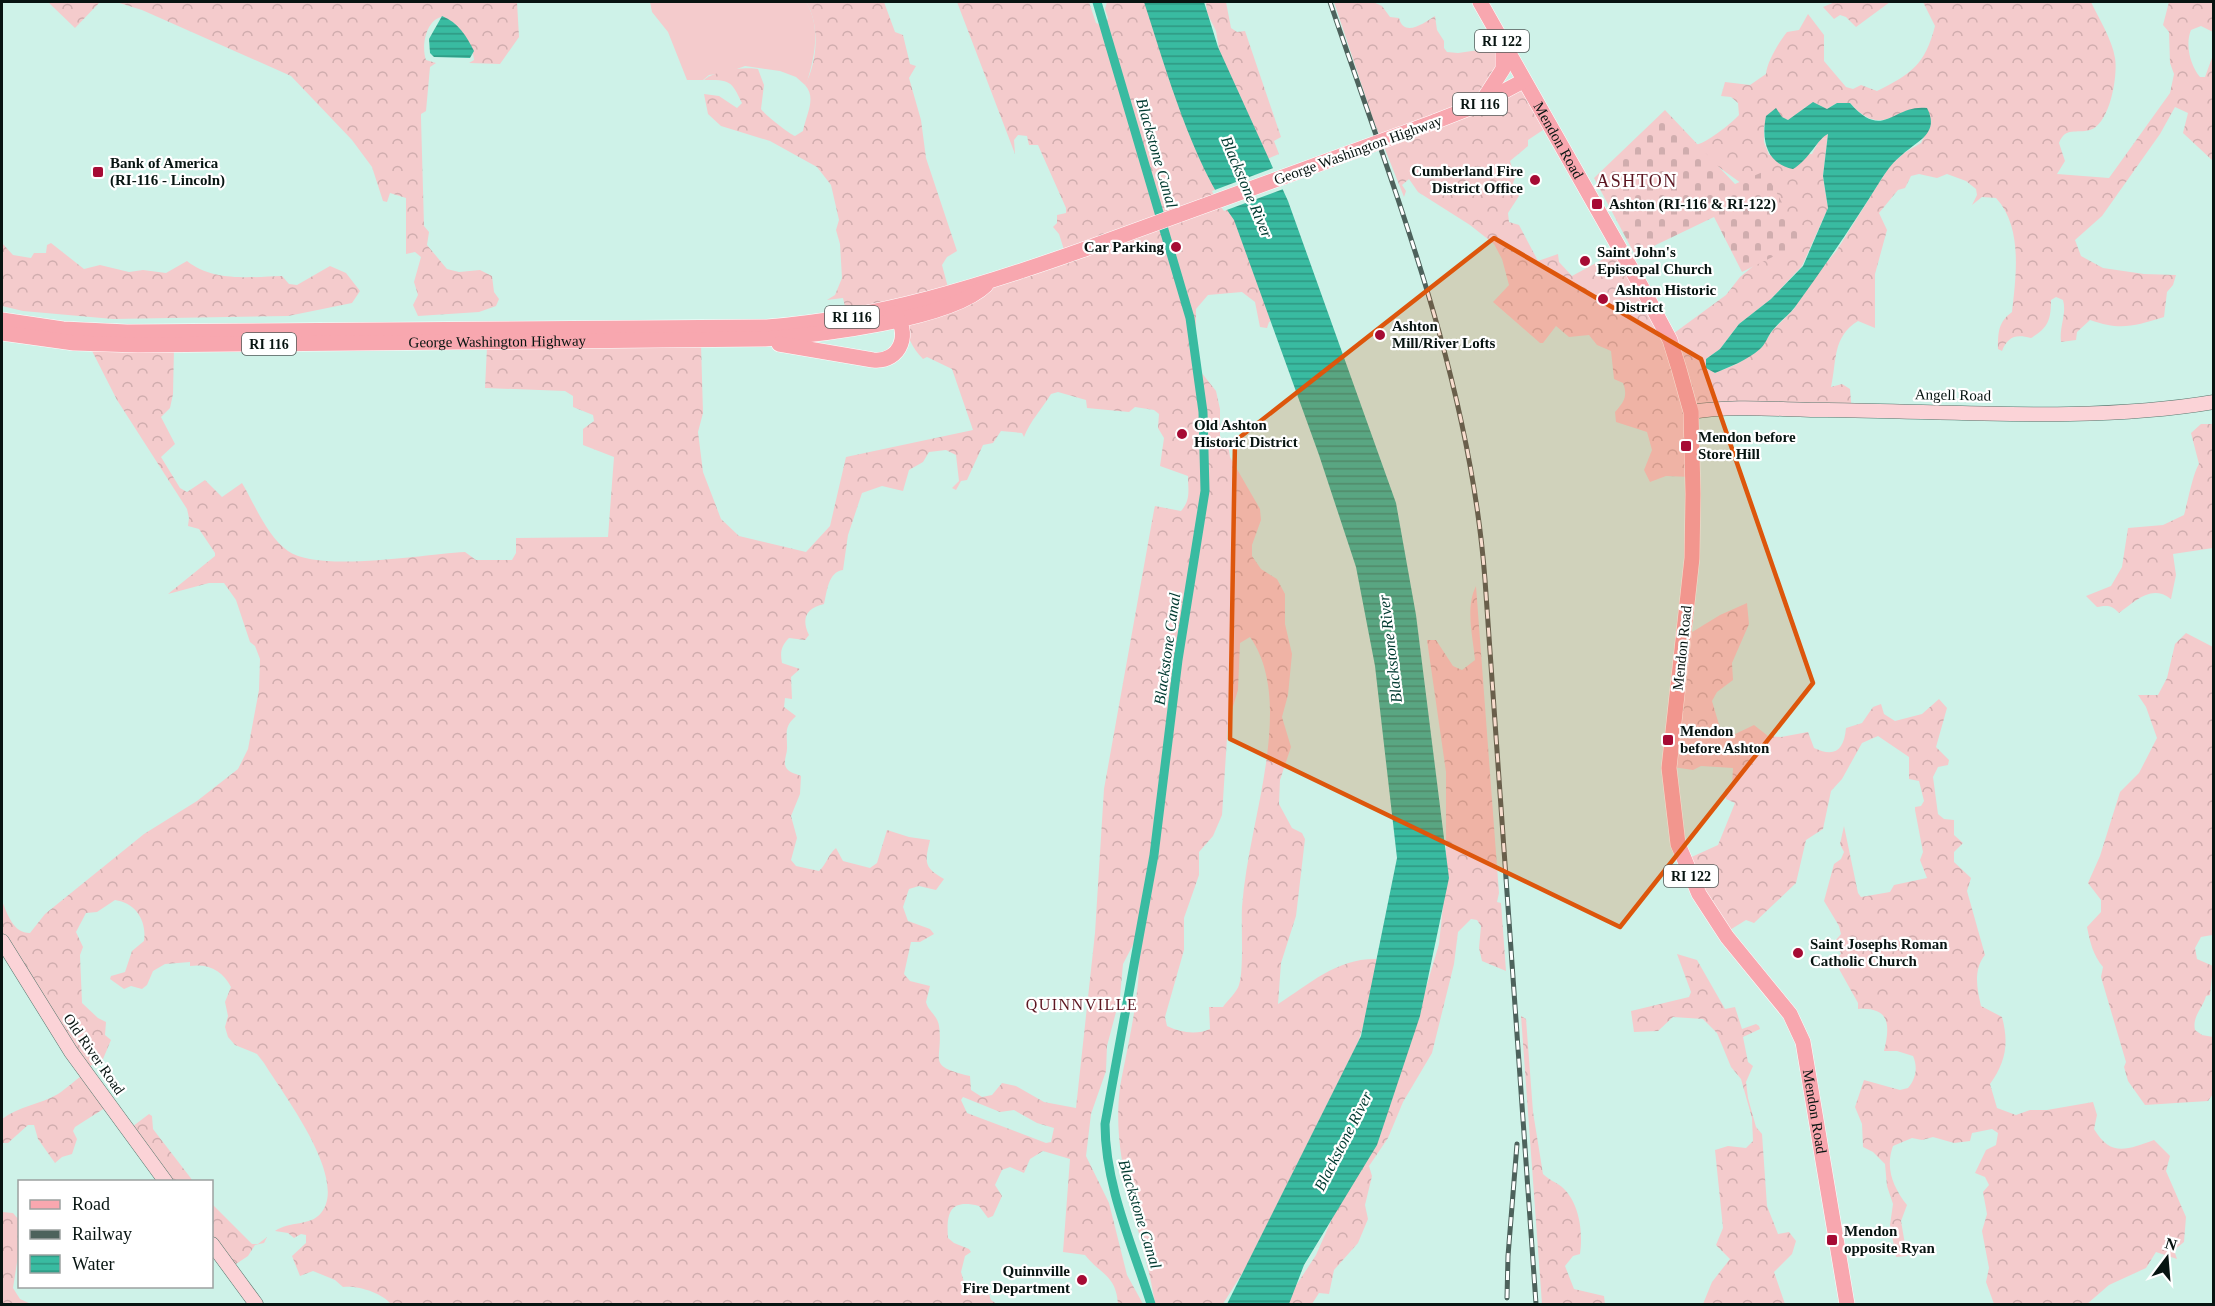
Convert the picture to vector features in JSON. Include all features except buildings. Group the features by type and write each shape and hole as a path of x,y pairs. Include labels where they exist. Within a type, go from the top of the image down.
{"main road":[{"name":"Mendon Road","path":"1480,2 1670,340 1691,412 1692,558 1669,768 1678,844 1699,894 1727,937 1790,1014 1803,1042 1847,1305"},
{"path":"1480,104 1503,69 1504,56 1501,38"},
{"name":"George Washington Highway","path":"2,320 63,329 127,332 749,340 826,333 893,315 965,287 986,285 1434,122 1480,104 1523,81"},
{"path":"749,340 883,360 892,357 900,347 902,332 893,315"},
{"name":"George Washington Highway","path":"2,333 74,343 138,345 529,336 767,327 893,315"},
{"name":"Angell Road","path":"1691,412 1776,410 2088,413 2178,408 2214,402"},
{"name":"Old River Road","path":"2,941 65,1043 165,1180"},
{"path":"213,1245 256,1305"}],"highlighted area":[{"path":"1494,238 1701,359 1813,683 1620,927 1230,739 1235,441"}],"green space":[{"path":"48,2 100,2 75,28"},
{"path":"116,2 517,2 519,37 500,64 469,63 474,60 467,41 441,17 436,19 428,29 424,48 426,60 436,63 430,67 426,111 421,114 424,226 429,232 427,245 447,269 459,272 480,270 492,276 494,292 499,299 496,306 479,312 418,316 413,305 418,295 414,282 421,257 415,252 406,254 406,198 390,193 387,202 383,201 372,167 352,140 291,76 142,10"},
{"path":"650,2 806,2 811,11 815,31 814,52 807,82 805,85 796,77 780,71 745,66 726,73 709,75 703,80 687,80 668,32 652,12"},
{"path":"806,2 884,2 895,32 903,35 910,64 916,66 909,78 921,120 926,158 957,251 947,257 942,265 950,295 848,320 843,298 827,300 835,295 842,278 840,244 836,230 839,220 831,185 817,167 770,141 721,126 708,114 704,94 719,96 737,108 742,103 729,83 704,80 714,74 730,70 758,69 764,85 761,109 795,136 803,131 810,107 810,95 805,85 813,65 816,43 814,21"},
{"path":"957,2 1089,2 1096,23 1104,26 1108,18 1105,9 1107,2 1149,2 1274,320 1269,322 1267,328 1260,327 1255,302 1242,292 1208,295 1196,309 1196,330 1189,346 1197,367 1216,391 1220,409 1220,436 1260,509 1261,520 1252,545 1252,556 1261,569 1277,579 1285,594 1285,624 1292,654 1288,695 1282,717 1291,747 1280,780 1279,804 1292,828 1302,833 1305,839 1296,916 1281,963 1278,1004 1338,967 1364,959 1379,959 1365,1021 1352,1061 1266,1235 1223,1304 1155,1304 1124,1170 1118,1116 1120,1088 1134,1013 1139,970 1138,954 1134,943 1123,964 1120,997 1107,1046 1106,1071 1091,1114 1086,1156 1109,1203 1127,1275 1143,1304 1118,1304 1117,1294 1111,1281 1085,1255 1063,1252 1070,1159 1043,1151 1030,1159 1024,1173 1010,1167 1002,1170 995,1185 1002,1196 993,1216 988,1218 979,1206 970,1204 956,1206 950,1214 948,1238 971,1252 965,1256 961,1272 964,1282 977,1288 987,1288 991,1300 997,1304 391,1304 376,1293 356,1287 343,1287 335,1280 313,1271 300,1276 292,1256 306,1243 306,1235 301,1234 294,1238 288,1233 275,1231 317,1217 327,1198 327,1180 310,1137 264,1063 257,1054 235,1045 228,1037 225,1027 228,1016 225,1002 231,987 224,977 215,969 197,965 190,966 190,962 165,964 153,971 147,985 142,989 131,986 124,989 110,979 111,976 125,972 132,951 144,941 142,920 129,905 115,900 97,912 86,913 76,932 83,947 80,955 82,1003 98,1018 106,1022 105,1035 111,1040 103,1059 83,1070 2,946 2,901 15,927 30,933 45,914 144,834 197,801 238,769 248,749 259,690 260,659 255,646 250,642 236,600 224,583 209,583 168,594 215,556 215,553 199,529 188,526 187,509 117,400 89,345 174,348 173,394 170,408 161,417 175,444 161,457 180,488 187,492 205,480 222,497 242,483 268,529 288,551 323,561 347,562 465,552 476,560 512,560 516,553 516,538 608,537 614,457 583,445 583,429 594,421 593,415 573,407 573,396 565,391 485,388 487,347 701,344 703,413 698,432 703,472 721,519 739,536 806,552 830,526 846,457 973,430 952,369 927,357 923,359 910,341 903,319 1066,256 1059,234 1053,227 1057,223 1057,215 1066,213 1066,208 1038,145 1029,145 1027,136 1018,135 1014,140 1015,154","holes":["1058,392 1086,400 1087,408 1129,412 1135,407 1154,410 1159,414 1158,428 1164,438 1160,466 1188,476 1188,499 1181,511 1155,506 1104,789 1095,933 1076,1108 1044,1102 1016,1086 1002,1083 992,1095 982,1097 971,1090 970,1076 941,1065 938,1022 926,1002 930,986 910,981 904,974 911,942 920,942 934,934 930,929 908,921 903,907 909,889 919,886 936,890 944,879 932,871 927,863 930,840 909,837 887,830 877,863 870,868 843,861 836,848 819,871 796,866 791,860 797,838 791,816 800,794 801,776 789,771 785,765 787,730 796,716 784,707 785,698 792,699 791,677 800,669 782,663 781,656 782,649 789,638 805,640 809,635 805,624 809,611 824,604 831,578 843,570 848,535 862,493 882,486 903,491 909,470 923,462 929,452 946,450 956,455 959,481 952,488 956,490 961,481 967,480 983,445 993,443 1001,431 1022,433 1024,437 1051,394","1250,637 1263,663 1268,682 1270,712 1266,761 1248,858 1242,907 1241,978 1236,991 1223,1007 1209,1007 1210,1029 1194,1033 1183,1032 1167,1026 1165,1017 1184,950 1184,918 1199,875 1199,852 1213,836 1222,815 1228,723 1238,690 1240,643","963,1097 1000,1112 1014,1110 1037,1123 1054,1128 1051,1142 1046,1143 967,1113 961,1100"]},
{"path":"1206,2 1226,2 1231,28 1237,32 1245,31 1281,137 1274,141 1279,154 1267,159 1221,61 1216,31 1207,13"},
{"path":"1334,2 1373,2 1382,6 1390,17 1399,18 1405,27 1410,28 1435,16 1437,30 1444,41 1444,48 1447,52 1458,53 1500,47 1500,98 1526,89 1546,128 1528,140 1528,146 1510,161 1515,178 1513,183 1519,196 1508,213 1509,222 1519,225 1538,261 1558,254 1559,262 1572,276 1618,251 1666,339 1726,295 1740,277 1768,254 1759,196 1695,150 1695,145 1718,133 1739,115 1738,103 1731,97 1721,96 1725,82 1750,85 1766,74 1771,58 1784,36 1787,32 1799,30 1808,14 1824,35 1824,61 1846,87 1853,89 1861,85 1877,91 1908,73 1927,50 1935,26 1923,2 2091,2 2108,36 2115,58 2114,87 2103,119 2097,126 2090,130 2068,132 2062,138 2059,143 2065,161 2057,174 2109,178 2170,93 2174,74 2170,63 2169,32 2163,25 2169,2 2213,2 2213,32 2201,26 2191,30 2188,42 2191,61 2200,77 2205,77 2213,55 2213,161 2183,133 2188,113 2175,107 2160,134 2102,216 2075,240 2081,256 2103,268 2144,274 2176,275 2173,285 2167,292 2164,317 2127,326 2090,320 2077,332 2076,340 2061,342 2064,305 2063,300 2056,297 2051,300 2049,318 2041,331 2031,338 2013,337 2002,351 1998,349 2000,328 2012,312 2016,268 2014,237 2005,210 1996,198 1982,197 1972,205 1977,195 1976,189 1966,181 1947,174 1937,178 1919,174 1911,176 1905,188 1898,190 1879,213 1887,230 1875,274 1875,328 1858,321 1844,334 1837,350 1831,387 1842,384 1850,389 1852,413 1692,409 1691,477 1666,476 1650,482 1644,470 1652,450 1647,432 1616,422 1615,412 1623,402 1625,392 1623,383 1614,379 1611,351 1597,345 1589,335 1569,337 1556,326 1543,343 1540,343 1493,302 1509,285 1502,259 1494,244 1470,225 1418,192 1409,179 1402,185 1406,191 1404,197 1373,119","holes":["1837,103 1850,103 1861,113 1878,120 1927,109 1931,123 1921,143 1904,153 1889,167 1837,250 1812,280 1794,309 1772,331 1761,348 1737,364 1715,373 1706,359 1720,349 1739,324 1771,299 1802,266 1828,208 1823,176 1828,134 1821,137 1812,154 1769,155 1764,142 1764,126 1782,117 1788,120 1798,115 1805,107 1827,109"]},
{"path":"1835,2 1890,2 1856,27 1846,17 1840,15 1834,19 1823,7"},
{"path":"1665,110 1735,184 1765,171 1803,242 1742,272 1714,217 1635,255 1594,178"},
{"path":"2,243 13,255 31,258 34,253 46,253 47,245 51,243 84,269 100,265 129,272 143,270 166,273 187,261 197,268 220,275 282,276 289,284 297,285 330,266 346,273 360,291 352,303 288,316 113,319 23,311 2,306"},
{"path":"2201,424 2213,424 2213,548 2173,554 2176,575 2171,599 2157,593 2150,594 2138,599 2119,613 2109,606 2097,607 2086,596 2111,586 2122,567 2128,528 2163,525 2184,515 2199,464 2191,433"},
{"path":"1476,586 1499,893 1497,902 1501,903 1506,971 1482,961 1479,948 1481,926 1477,920 1471,919 1458,932 1454,964 1432,1053 1403,1102 1388,1138 1369,1166 1372,1176 1365,1205 1368,1219 1358,1243 1334,1270 1329,1294 1319,1293 1312,1304 1284,1304 1316,1255 1410,1042 1439,944 1446,877 1446,772 1427,640 1436,640 1453,666 1462,670 1475,660 1470,613"},
{"path":"1747,603 1749,624 1732,663 1733,680 1717,692 1712,701 1720,728 1731,736 1754,725 1768,736 1781,737 1808,732 1814,748 1833,752 1841,747 1846,728 1862,723 1873,707 1881,704 1884,714 1895,721 1922,714 1939,699 1947,708 1936,747 1949,760 1948,765 1938,767 1933,777 1938,814 1944,819 1954,820 1954,835 1963,843 1954,852 1954,862 1971,878 1967,891 1985,955 1977,973 1981,1006 2002,1017 2004,1026 2005,1052 2000,1068 1990,1084 1997,1108 2016,1115 2030,1110 2047,1110 2093,1102 2097,1115 2094,1129 2107,1144 2121,1149 2154,1140 2170,1156 2166,1171 2186,1217 2184,1242 2174,1250 2177,1259 2156,1252 2146,1268 2109,1285 2087,1304 1994,1304 1986,1282 1989,1268 1982,1231 1987,1214 1983,1192 1989,1185 1985,1177 1975,1173 1986,1150 1996,1145 1998,1133 1992,1129 1972,1133 1970,1141 1954,1143 1933,1137 1922,1140 1912,1138 1893,1146 1890,1170 1894,1184 1907,1205 1901,1221 1907,1256 1896,1257 1890,1225 1893,1204 1887,1186 1885,1164 1873,1152 1863,1147 1862,1124 1855,1107 1864,1080 1900,1090 1908,1088 1914,1077 1915,1064 1913,1056 1897,1051 1884,1051 1887,1026 1882,1015 1869,1009 1858,1009 1858,1003 1834,960 1841,954 1835,941 1841,934 1839,926 1824,901 1834,864 1841,859 1844,852 1840,844 1844,826 1858,893 1861,897 1890,892 1894,885 1927,878 1920,860 1923,852 1915,810 1915,807 1921,806 1924,801 1919,781 1909,779 1909,757 1878,736 1862,743 1842,779 1831,791 1823,829 1806,840 1796,883 1754,923 1746,920 1725,933 1685,860 1718,845 1735,803 1726,799 1725,789 1732,786 1733,768 1701,766 1693,770 1673,767 1684,637 1720,615"},
{"path":"2186,633 2213,647 2213,930 2212,935 2201,937 2195,948 2197,959 2213,966 2210,995 2206,996 2194,1025 2195,1030 2202,1035 2213,1037 2213,1094 2208,1101 2145,1105 2128,1081 2124,1067 2126,1062 2101,977 2103,967 2094,953 2089,938 2087,927 2101,912 2101,900 2088,883 2100,856 2120,792 2139,773 2157,738 2146,707 2138,695 2158,695 2167,678 2175,644"},
{"path":"1677,954 1697,960 1725,1009 1735,1007 1742,1029 1756,1024 1760,1029 1743,1037 1748,1062 1753,1066 1746,1082 1756,1127 1762,1134 1767,1206 1778,1234 1789,1232 1796,1241 1792,1254 1774,1272 1785,1304 1703,1304 1712,1282 1730,1259 1716,1245 1723,1228 1715,1150 1728,1146 1746,1148 1753,1141 1752,1118 1741,1079 1731,1067 1717,1033 1703,1019 1673,1017 1658,1031 1634,1032 1631,1011 1689,997 1691,992"},
{"path":"1521,1016 1526,1019 1533,1112 1543,1174 1568,1194 1579,1219 1580,1254 1573,1256 1565,1266 1574,1289 1604,1296 1605,1304 1542,1304"},
{"path":"84,1074 108,1106 75,1127 73,1131 77,1139 72,1154 62,1157 55,1163 38,1139 34,1125 28,1125 8,1143 2,1143 2,1119 15,1111 58,1094"},
{"path":"149,1114 152,1116 153,1129 192,1180 163,1180 128,1130"},
{"path":"213,1205 252,1244 258,1244 267,1237 264,1243 255,1245 248,1256 230,1268 213,1247"},
{"path":"2,1212 13,1213 18,1219 18,1256 13,1288 20,1299 31,1304 2,1304"}],"water":[{"name":"Blackstone River","path":"1144,2 1204,2 1218,47 1288,201 1396,503 1416,615 1449,878 1420,1016 1377,1145 1304,1265 1289,1304 1227,1304 1361,1036 1397,858 1375,666 1356,567 1319,455 1234,220 1205,170 1193,143 1171,86"},
{"path":"442,16 453,22 465,35 474,51 470,58 434,57 430,53 429,39"},
{"path":"1813,102 1827,109 1837,103 1850,103 1871,120 1880,121 1915,108 1927,108 1931,124 1926,136 1889,168 1806,292 1772,331 1762,347 1744,360 1715,373 1706,368 1706,359 1720,349 1739,324 1771,299 1803,266 1828,208 1823,176 1828,134 1793,169 1777,162 1765,142 1766,116 1776,108 1782,117 1788,120"}],"pier":[{"path":"1276,167 1286,188 1224,211 1216,200 1212,191"}],"waterway":[{"name":"Blackstone Canal","path":"1097,2 1190,318 1203,412 1205,491 1178,660 1154,855 1105,1124 1106,1147 1115,1193 1151,1304"}],"railway":[{"path":"1330,2 1426,286 1463,431 1477,505 1485,580 1536,1304"},
{"path":"1507,1298 1517,1144"}],"place":[{"name":"Bank of America (RI-116 - Lincoln)","path":"98,172"},
{"name":"Cumberland Fire District Office","path":"1535,180"},
{"name":"Ashton (RI-116 & RI-122)","path":"1597,204"},
{"name":"Car Parking","path":"1176,247"},
{"name":"Saint John's Episcopal Church","path":"1585,261"},
{"name":"Ashton Historic District","path":"1603,299"},
{"name":"Ashton Mill/River Lofts","path":"1380,335"},
{"name":"Old Ashton Historic District","path":"1182,434"},
{"name":"Mendon before Store Hill","path":"1686,446"},
{"name":"Mendon before Ashton","path":"1668,740"},
{"name":"Saint Josephs Roman Catholic Church","path":"1798,953"},
{"name":"Mendon opposite Ryan","path":"1832,1240"},
{"name":"Quinnville Fire Department","path":"1082,1280"}],"district":[{"name":"ASHTON","path":"1637,181"},
{"name":"QUINNVILLE","path":"1082,1004"}]}
